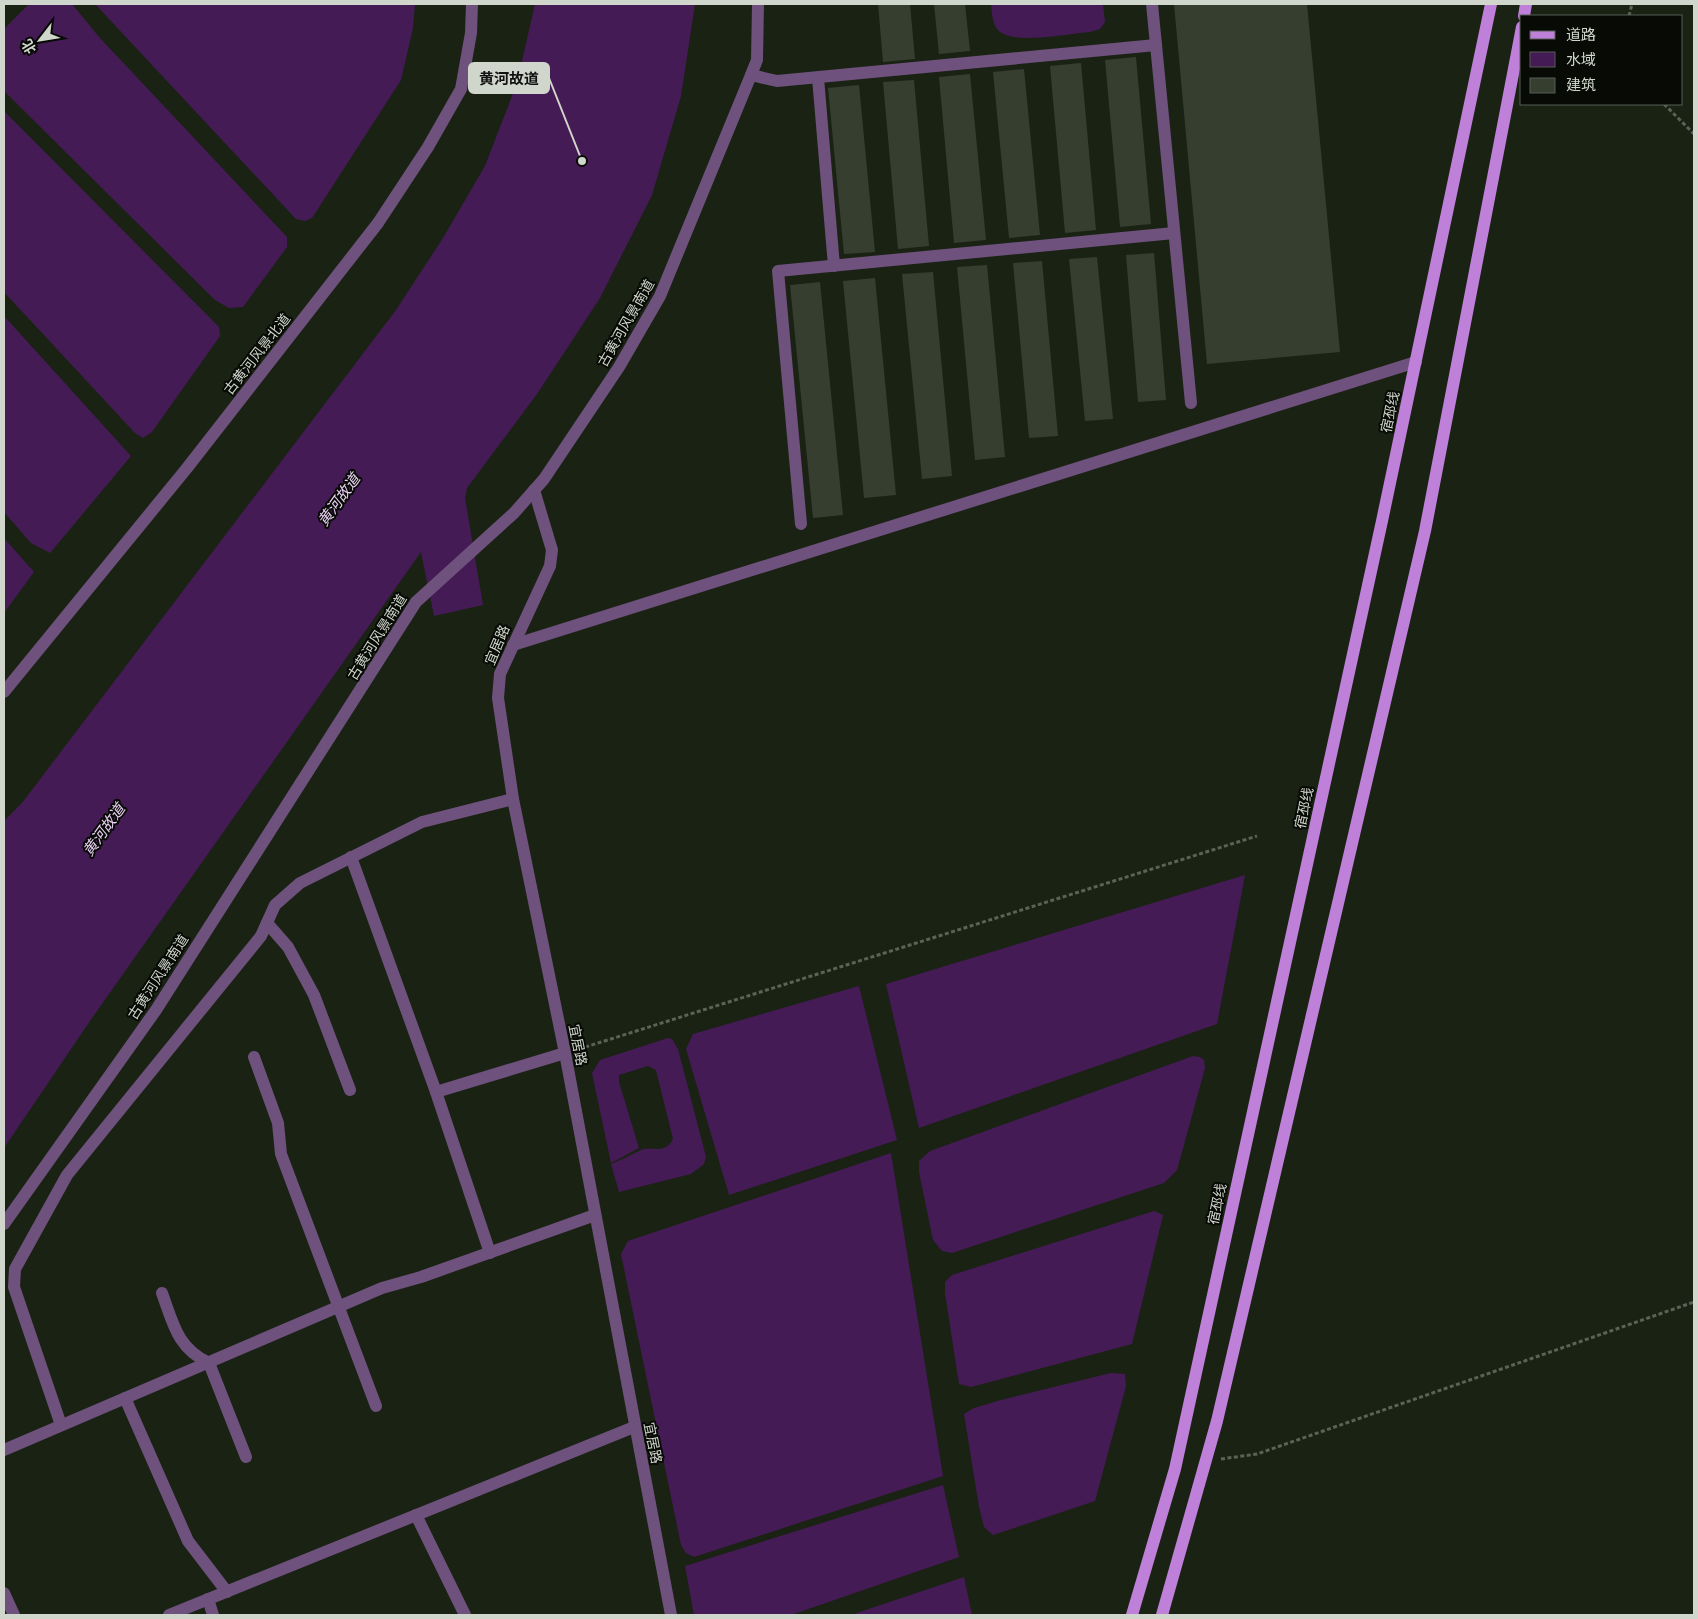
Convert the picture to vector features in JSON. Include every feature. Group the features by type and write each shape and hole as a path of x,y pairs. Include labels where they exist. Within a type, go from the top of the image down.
{"main road":[{"name":"宿邳线","path":"1132,1615 1175,1469 1416,362 1491,4"},
{"path":"1162,1615 1217,1421 1424,531 1520,36"}],"street":[{"name":"古黄河风景北道","path":"4,692 187,468 378,223 428,147 461,89 471,33 472,4"},
{"name":"古黄河风景南道","path":"4,1224 156,1010 416,602 514,513 544,479 619,367 660,296 757,60 758,4"},
{"path":"1152,4 1191,403"},
{"path":"751,75 777,82 1156,45"},
{"path":"818,78 834,266"},
{"path":"801,524 778,271 1174,233"},
{"path":"513,645 1416,362"},
{"name":"宜居路","path":"534,490 552,550 550,566 500,674 498,698 513,799 565,1054 671,1615"},
{"path":"61,1425 14,1287 15,1269 67,1175 261,936 275,905 300,883 422,822 513,799"},
{"path":"351,857 436,1092 490,1253"},
{"path":"267,924 288,947 314,995 350,1090"},
{"path":"436,1092 565,1054"},
{"path":"254,1058 278,1123 281,1154 376,1406"},
{"path":"4,1450 382,1288 490,1253 595,1215"},
{"path":"162,1293 178,1336 193,1355 209,1362 246,1457"},
{"path":"125,1398 188,1541 227,1592"},
{"path":"169,1615 634,1427"},
{"path":"416,1515 465,1615"},
{"path":"4,1593 14,1615"},
{"path":"208,1599 213,1615"}],"path":[{"path":"1665,105 1694,134"},
{"path":"565,1054 1257,836"},
{"path":"1206,1461 1257,1454 1694,1302"}],"water":[{"path":"29,4 72,4 99,37 287,237 287,247 243,307 229,308 215,300 4,91 4,29"},
{"path":"95,4 415,4 413,28 401,80 312,218 305,221 296,219"},
{"path":"535,4 695,4 681,96 652,195 600,298 537,394 467,488 465,498 483,605 434,616 421,552 92,1018 4,1148 4,821 22,803 396,310 443,238 485,166 517,83"},
{"path":"991,4 1103,4 1105,22 1100,29 1090,32 1028,38 1015,37 1005,35 998,30 993,21"},
{"path":"4,111 219,327 220,336 152,432 143,438 135,433 4,292"},
{"path":"4,316 131,456 50,553 31,543 4,512"},
{"path":"4,538 34,572 4,613"},
{"path":"1245,875 1217,1024 919,1128 886,984"},
{"path":"859,986 897,1140 729,1195 686,1049 693,1034"},
{"path":"668,1038 672,1039 678,1049 706,1157 704,1164 691,1174 619,1192 611,1164 644,1149 666,1147 673,1139 656,1070 648,1066 619,1075 619,1082 639,1148 611,1163 592,1073 600,1060"},
{"path":"1193,1056 1204,1060 1205,1068 1177,1170 1164,1183 952,1253 942,1251 933,1240 919,1172 919,1161 930,1151"},
{"path":"891,1153 943,1476 694,1557 686,1553 681,1545 621,1254 628,1241"},
{"path":"1154,1211 1163,1215 1132,1344 971,1387 959,1384 945,1293 945,1282 952,1275"},
{"path":"1111,1373 1125,1374 1126,1386 1095,1501 993,1535 984,1527 979,1507 964,1414 974,1408 1001,1400"},
{"path":"943,1485 959,1557 791,1615 694,1615 685,1566"},
{"path":"964,1577 972,1615 851,1615"}],"building":[{"path":"878,4 910,4 915,59 883,62"},
{"path":"934,4 965,4 970,51 939,54"},
{"path":"1174,4 1307,4 1340,352 1207,364"},
{"path":"1136,57 1151,224 1120,227 1105,60"},
{"path":"1081,63 1096,230 1065,233 1050,66"},
{"path":"1024,69 1040,235 1009,238 993,72"},
{"path":"970,74 986,240 954,243 939,77"},
{"path":"914,80 929,246 898,249 883,82"},
{"path":"859,85 875,252 844,254 828,88"},
{"path":"1154,253 1166,400 1138,402 1126,255"},
{"path":"1097,257 1113,419 1085,421 1069,259"},
{"path":"1042,261 1058,436 1029,438 1013,263"},
{"path":"987,265 1005,457 975,460 957,267"},
{"path":"933,272 952,476 922,479 902,274"},
{"path":"875,278 896,495 864,498 843,281"},
{"path":"820,282 843,515 813,518 790,285"}],"place":[{"name":"黄河故道","path":"582,161"}]}
